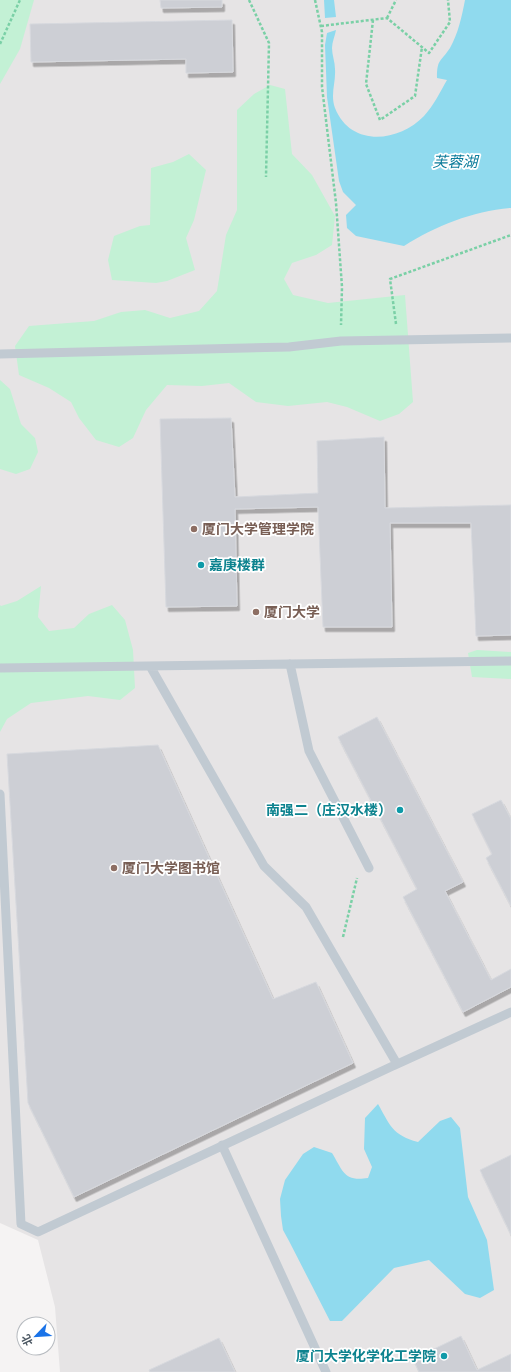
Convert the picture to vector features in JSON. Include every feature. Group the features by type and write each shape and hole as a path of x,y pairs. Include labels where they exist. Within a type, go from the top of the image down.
{"lane":[{"path":"0,354 290,347 340,341 511,338"},
{"path":"0,668 511,661"},
{"path":"290,664 309,751 369,868"},
{"path":"150,666 264,866 306,907 397,1064 393,1066"},
{"path":"0,794 21,1224 38,1232 222,1145 511,1012"},
{"path":"222,1145 326,1372"}],"path":[{"path":"0,44 20,0"},
{"path":"249,0 269,43 266,177"},
{"path":"315,0 321,26 322,87 336,203 342,287 340,341"},
{"path":"387,18 396,0"},
{"path":"321,26 387,18 429,53 450,22 448,0"},
{"path":"372,20 366,84 380,120 415,96 422,47"},
{"path":"398,341 390,279 511,235"},
{"path":"338,961 362,854"}],"shaded area":[{"name":"厦门大学","path":"0,0 511,0 511,1372 60,1372 55,1307 38,1240 0,1223"}],"green space":[{"path":"0,0 34,0 20,49 0,84"},
{"path":"270,85 285,89 292,154 312,175 335,216 332,245 316,255 292,263 284,279 293,295 328,303 405,295 413,402 399,414 380,421 347,407 327,402 288,406 256,402 229,383 202,386 167,385 146,410 133,438 119,447 96,440 79,418 71,402 49,388 19,375 15,346 29,326 94,321 121,312 145,310 170,318 199,311 217,291 226,235 237,210 237,110 254,94"},
{"path":"189,154 206,170 194,220 186,238 195,270 167,281 156,283 112,280 108,260 114,236 140,226 150,225 151,168 173,162"},
{"path":"0,380 10,389 21,424 35,438 38,452 30,469 16,474 0,469"},
{"path":"41,586 38,617 49,631 74,628 89,614 112,605 125,620 133,650 135,688 120,700 88,696 31,703 7,719 0,732 0,605 1,606 17,601"},
{"path":"477,650 511,652 511,679 472,677 468,653"}],"water":[{"path":"324,0 334,0 336,17 325,18"},
{"name":"芙蓉湖","path":"465,0 511,0 511,208 483,212 469,216 429,232 404,246 356,236 347,228 346,215 356,205 343,192 339,181 327,97 325,45 327,33 336,30 332,44 335,69 333,98 335,108 342,121 352,130 364,135 376,137 389,135 414,125 424,116 434,103 447,80 437,78 438,64 450,48 455,37"},
{"path":"378,1104 389,1123 397,1132 402,1136 418,1142 440,1121 451,1117 460,1128 468,1197 487,1240 494,1290 480,1298 465,1294 429,1260 394,1268 342,1321 330,1321 283,1230 280,1199 285,1180 303,1154 314,1147 332,1153 342,1170 349,1177 360,1179 368,1178 372,1167 364,1149 365,1118"}],"building":[{"path":"160,0 222,0 222,7 161,8"},
{"path":"232,20 233,72 186,73 186,59 31,62 30,24"},
{"name":"嘉庚楼群","path":"231,418 235,497 318,493 317,441 384,437 385,508 511,505 511,635 476,636 471,523 390,523 392,627 323,627 318,507 235,509 237,606 166,607 160,419"},
{"name":"南强二（庄汉水楼）","path":"377,717 463,882 445,891 491,980 511,969 511,987 463,1012 403,897 417,889 338,737"},
{"name":"厦门大学图书馆","path":"158,745 273,999 316,982 353,1063 74,1197 28,1103 7,754"},
{"path":"501,800 511,819 511,906 486,858 492,854 472,814"},
{"path":"511,1155 511,1235 480,1170"},
{"name":"厦门大学化学化工学院","path":"461,1336 477,1370 511,1354 511,1372 419,1372 413,1359"},
{"path":"219,1338 235,1372 150,1372 149,1370"}],"place":[{"name":"厦门大学管理学院","path":"194,529"},
{"name":"嘉庚楼群","path":"201,565"},
{"name":"厦门大学","path":"256,612"},
{"name":"南强二（庄汉水楼）","path":"400,810"},
{"name":"厦门大学图书馆","path":"114,868"},
{"name":"厦门大学化学化工学院","path":"444,1356"}]}
